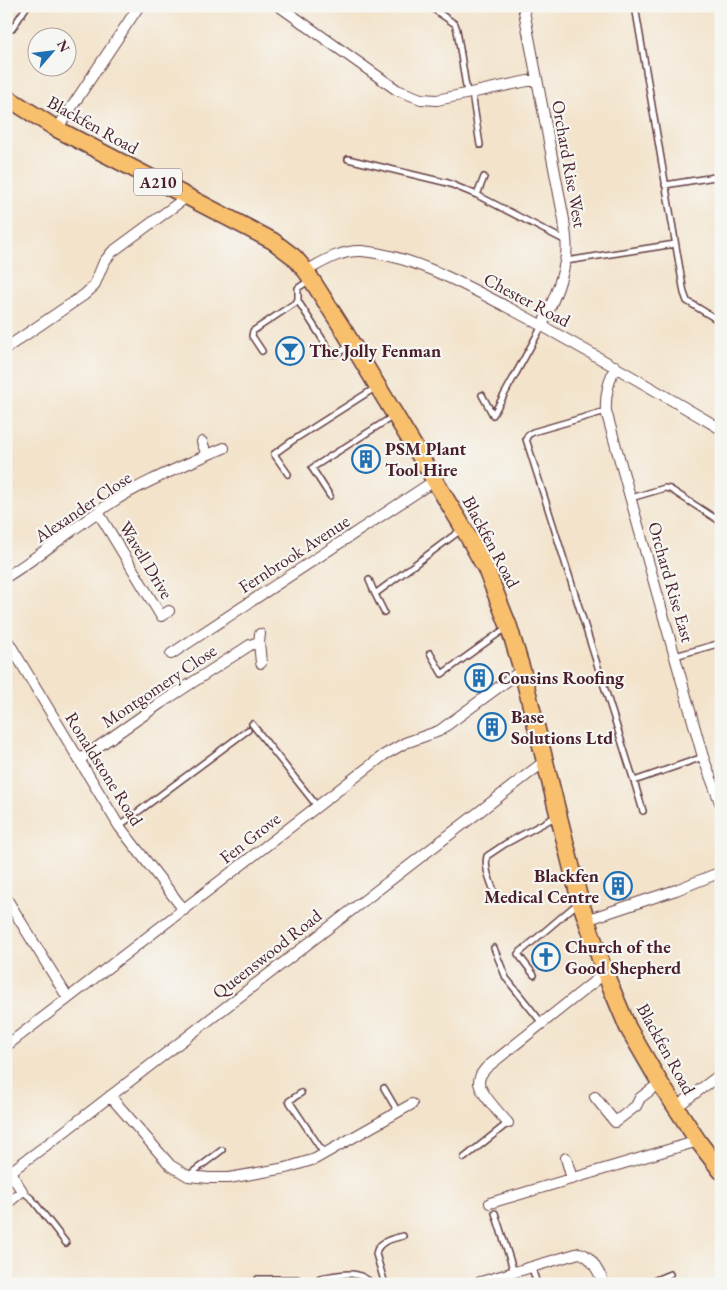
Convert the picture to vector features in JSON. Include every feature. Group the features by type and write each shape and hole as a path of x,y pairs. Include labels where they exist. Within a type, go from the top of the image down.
{"main road":[{"name":"Blackfen Road","path":"6,97 57,129 123,165 188,196 273,241 294,257 309,275 464,528 486,569 509,627 522,670 580,901 605,973 628,1028 660,1084 721,1172"}],"street":[{"path":"57,129 139,6"},
{"path":"279,6 397,90 421,99 437,100 537,79"},
{"name":"Orchard Rise West","path":"523,6 564,220 566,242 565,261 555,297 542,326"},
{"path":"6,348 84,295 94,286 104,262 112,252 188,196"},
{"name":"Chester Road","path":"309,275 330,258 346,252 362,251 380,254 430,270 456,281 542,326 615,366 721,429"},
{"name":"Orchard Rise East","path":"615,366 609,381 606,411 703,757 721,805"},
{"path":"202,442 207,455"},
{"name":"Alexander Close","path":"6,577 127,493 224,448"},
{"name":"Fernbrook Avenue","path":"171,654 434,481"},
{"name":"Wavell Drive","path":"98,512 160,616 169,611"},
{"name":"Ronaldstone Road","path":"6,638 119,826 184,910"},
{"name":"Montgomery Close","path":"79,760 259,638 261,662"},
{"name":"Fen Grove","path":"6,1046 393,748 439,731 522,670"},
{"name":"Queenswood Road","path":"22,1191 8,1170 110,1096 544,761"},
{"path":"586,920 676,890 721,872"},
{"path":"6,898 68,998"},
{"path":"508,1123 481,1089 480,1075 486,1068 605,973"},
{"path":"675,1108 721,1074"},
{"path":"595,1097 616,1122 636,1106 640,1098 660,1084"},
{"path":"110,1096 170,1165 188,1176 198,1178 229,1178 286,1168 325,1155 412,1104"},
{"path":"490,1203 698,1141"},
{"path":"566,1158 572,1179"},
{"path":"8,1202 22,1191"},
{"path":"474,1284 575,1253 583,1253 590,1259 605,1284"}],"lane":[{"path":"12,29 27,6"},
{"path":"429,6 455,24 480,145"},
{"path":"635,6 684,293 687,301 721,322"},
{"path":"348,159 436,179 477,196 566,242"},
{"path":"477,196 484,176"},
{"path":"666,185 721,176"},
{"path":"565,261 675,244"},
{"path":"309,275 298,288 298,301 332,354 338,353 353,344"},
{"path":"262,351 252,336 253,331 298,301"},
{"path":"482,395 493,415 542,326"},
{"path":"288,474 274,454 378,386"},
{"path":"606,411 533,432 526,439 643,811"},
{"path":"330,496 312,468 395,415"},
{"path":"631,498 665,488 670,489 721,522"},
{"path":"375,594 464,528"},
{"path":"369,580 384,612"},
{"path":"430,653 442,674 509,627"},
{"path":"675,656 721,642"},
{"path":"252,724 317,807"},
{"path":"119,826 248,730"},
{"path":"634,781 703,757"},
{"path":"495,894 487,871 486,862 488,856 505,844 558,815"},
{"path":"534,975 518,954 580,901"},
{"path":"494,948 506,978 542,1023"},
{"path":"384,1088 398,1112"},
{"path":"301,1092 289,1101 325,1155"},
{"path":"464,1158 508,1123"},
{"path":"188,1176 222,1150"},
{"path":"22,1191 32,1199 66,1243"},
{"path":"495,1213 514,1272"},
{"path":"384,1284 376,1250 384,1242 403,1236"},
{"path":"531,1267 537,1284"},
{"path":"320,1278 361,1274 372,1284"},
{"path":"646,1284 670,1274"},
{"path":"258,1284 258,1279 297,1279"}],"place":[{"name":"The Jolly Fenman","path":"290,351"},
{"name":"PSM Plant Tool Hire","path":"366,459"},
{"name":"Cousins Roofing","path":"479,678"},
{"name":"Base Solutions Ltd","path":"492,727"},
{"name":"Blackfen Medical Centre","path":"618,886"},
{"name":"Church of the Good Shepherd","path":"546,957"}]}
